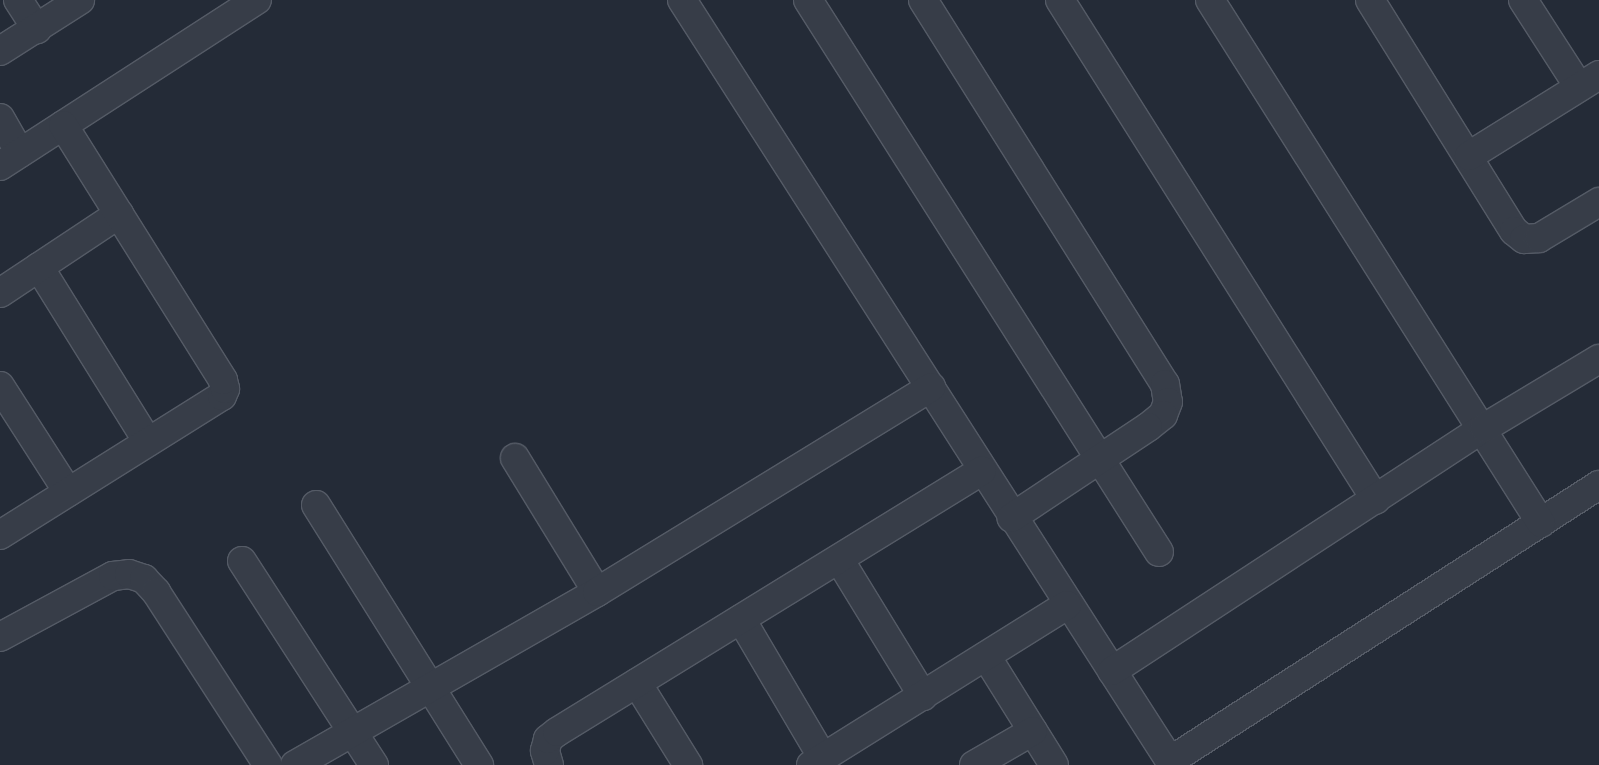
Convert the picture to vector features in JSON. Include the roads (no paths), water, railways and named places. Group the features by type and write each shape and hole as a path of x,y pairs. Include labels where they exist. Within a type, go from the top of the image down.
{"street":[{"path":"18,0 37,29"},
{"path":"0,51 80,0"},
{"path":"0,118 10,159 257,0"},
{"path":"682,0 931,387 1010,518 1171,763 1599,485"},
{"path":"808,0 1159,552"},
{"path":"923,0 1165,384 1168,402 1162,415 1010,518"},
{"path":"1060,0 1376,500"},
{"path":"1210,0 1484,428 1541,523"},
{"path":"1370,0 1514,231 1524,238 1538,238 1599,202"},
{"path":"1469,156 1589,81 1523,0"},
{"path":"0,535 222,396 225,389 223,380 64,125"},
{"path":"0,292 119,214"},
{"path":"39,267 148,442"},
{"path":"1112,671 1484,428 1599,359"},
{"path":"0,386 68,492"},
{"path":"295,765 429,685 597,592 931,387"},
{"path":"514,458 597,592"},
{"path":"549,765 544,751 548,739 982,471"},
{"path":"316,505 479,765"},
{"path":"839,559 923,696"},
{"path":"242,561 374,765"},
{"path":"0,637 113,576 129,574 144,579 156,592 268,765"},
{"path":"741,619 817,761 1067,605"},
{"path":"986,656 1054,765"},
{"path":"637,683 688,765"},
{"path":"974,765 1032,730"}]}
